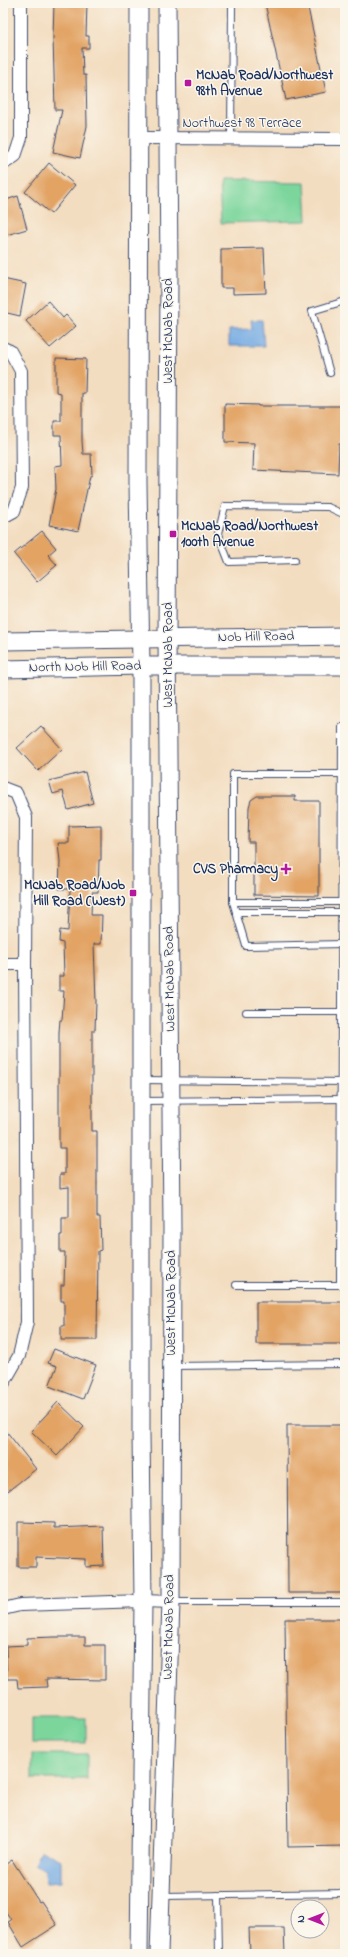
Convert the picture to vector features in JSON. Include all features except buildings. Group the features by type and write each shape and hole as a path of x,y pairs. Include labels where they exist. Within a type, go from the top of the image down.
{"main road":[{"name":"West McNab Road","path":"139,3 140,138 138,483 141,666 141,1433 143,1601 139,1954"},
{"name":"West McNab Road","path":"159,1954 171,1602 171,1080 167,666 169,276 167,3"},
{"name":"Nob Hill Road","path":"140,639 345,636"},
{"name":"North Nob Hill Road","path":"3,641 140,639"},
{"name":"Nob Hill Road","path":"167,666 345,666"},
{"name":"North Nob Hill Road","path":"3,669 167,666"}],"street":[{"path":"3,164 15,156 21,138 21,3"},
{"name":"Northwest 98 Terrace","path":"140,138 345,139"},
{"path":"7,350 21,371 22,488 8,514"},
{"path":"3,788 16,793 26,817 25,964 28,1322 19,1356 3,1384"},
{"path":"3,964 25,964"},
{"path":"3,1608 20,1605 143,1601 171,1602"}],"lane":[{"path":"231,139 232,3"},
{"path":"330,373 312,311 345,300"},
{"path":"295,560 229,562 218,534 225,506 328,507 345,515"},
{"path":"236,1285 343,1285 342,774 344,764 342,728"},
{"path":"342,774 233,774 233,902 246,946 342,944"},
{"path":"233,902 342,902"},
{"path":"236,912 342,912"},
{"path":"246,1012 342,1012"},
{"path":"142,1080 343,1081"},
{"path":"142,1101 343,1099"},
{"path":"171,1366 345,1364"},
{"path":"171,1602 345,1602"},
{"path":"161,1896 345,1893"},
{"path":"218,1895 219,1954"}],"green space":[{"path":"219,181 305,182 307,221 221,223"},
{"path":"32,1718 86,1718 86,1743 32,1743"},
{"path":"32,1754 87,1754 87,1779 32,1779"}],"water":[{"path":"251,320 262,320 264,346 229,346 229,330 252,329"},
{"path":"41,1850 61,1860 61,1882 46,1883 45,1870 34,1864"}],"place":[{"name":"McNab Road/Northwest 98th Avenue","path":"188,83"},
{"name":"McNab Road/Northwest 100th Avenue","path":"173,534"},
{"name":"CVS Pharmacy","path":"286,869"},
{"name":"McNab Road/Nob Hill Road (West)","path":"133,893"}]}
